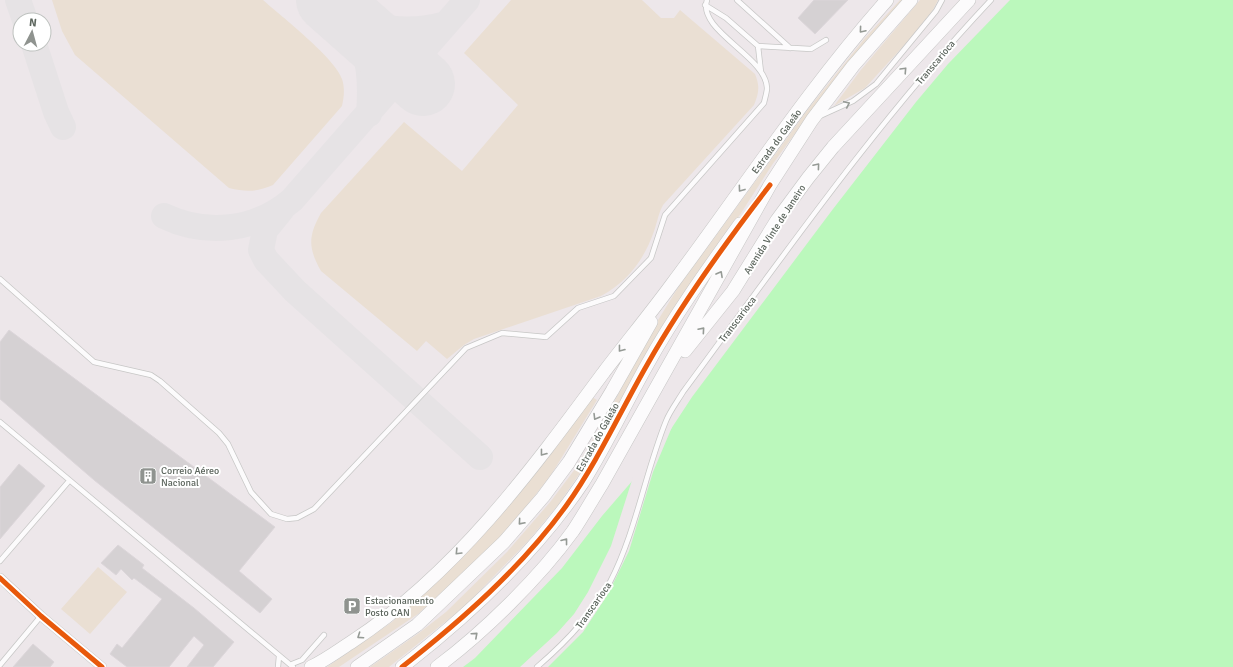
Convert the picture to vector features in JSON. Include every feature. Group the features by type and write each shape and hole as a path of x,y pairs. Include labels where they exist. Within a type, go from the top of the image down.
{"main road":[{"name":"Estrada do Galeão","path":"315,666 398,609 431,580 477,532 513,491 671,286 789,122 844,50 887,0"},
{"name":"Estrada do Galeão","path":"402,667 434,642 484,597 534,546 565,507 583,481 612,432 665,334 704,274 770,184 812,120 853,66 911,0"},
{"name":"Avenida Vinte de Janeiro","path":"653,394 679,357 733,291 777,220 808,178 833,147 969,0"},
{"name":"Estrada do Galeão","path":"442,664 502,610 545,566 572,531 602,484 770,184"},
{"name":"Estrada do Galeão","path":"357,667 417,625 504,542 543,497 569,462 612,391 671,286"}],"street":[{"path":"0,578 41,616 102,667"}],"lane":[{"path":"707,0 705,5 708,18 761,72"},
{"path":"736,0 790,48"},
{"path":"812,120 853,101 876,84 932,17 942,0"},
{"name":"Transcarioca","path":"537,667 561,646 579,626 610,582 627,537 658,443 667,420 683,392 859,156 921,78 991,0"},
{"path":"705,5 726,18 758,46 811,49 826,40"},
{"path":"0,279 94,362 151,375 160,381 219,433 228,444 251,492 271,514 287,519 297,518 314,509 466,348 502,333 546,338 578,308 614,296 651,258 665,215 764,103 767,87 761,72 758,46"},
{"path":"0,422 292,666 302,660 324,636"},
{"path":"0,561 69,481"},
{"path":"0,665 41,616"},
{"path":"310,651 315,666"},
{"path":"278,667 279,656"}],"shaded area":[{"path":"52,0 263,0 319,49 337,70 344,86 342,106 273,185 251,191 229,188 75,55 62,31"},
{"path":"511,0 642,0 661,18 674,18 680,10 755,74 758,82 758,93 754,105 663,205 649,244 639,262 619,284 601,296 474,339 447,359 426,341 417,351 321,271 312,249 312,235 321,213 404,122 462,171 518,105 464,53"},
{"path":"900,0 904,0 840,72 772,165 703,272 648,352 584,467 558,505 529,540 465,606 389,667 370,667 446,612 507,552 551,501 575,469 607,416 647,338 679,286 809,108 865,38"},
{"path":"920,0 938,0 933,10 909,40 865,88 834,106 860,71"},
{"path":"1010,0 1233,0 1233,667 463,667 475,658 562,568 602,516 652,458 692,397 833,209 916,102 948,64"},
{"path":"592,397 597,400 551,475 512,525 480,558 418,614 339,667 327,667 392,622 465,553"},
{"path":"98,567 127,592 90,634 61,609"}],"pier":[{"path":"671,426 672,427 653,472 629,551 608,594 583,632 548,667 520,667 557,633 574,614 588,592 611,546 633,477 650,457"}],"building":[{"path":"814,0 848,0 815,34 798,18"},
{"name":"Correio Aéreo Nacional","path":"9,330 275,527 239,571 272,599 260,613 94,480 0,399 0,342"},
{"path":"19,464 45,486 0,539 0,487"},
{"path":"118,545 144,565 142,568 194,608 234,642 213,667 187,667 204,645 194,636 169,667 127,667 110,654 117,644 122,648 162,599 134,578 132,580 121,569 116,575 101,563"},
{"path":"33,644 54,662 50,667 13,667"}],"taxiway":[{"path":"18,0 22,12"},
{"path":"164,216 180,222 213,228 247,224 278,210 292,200 467,0"},
{"path":"331,3 353,28 365,53 370,80 369,114"},
{"path":"341,10 365,22 392,29 419,29 446,24"},
{"path":"37,52 56,112 63,127"},
{"path":"282,209 265,230 261,250 266,260 295,291 480,457"}],"runway":[{"path":"328,0 423,84"}],"cycle path":[{"path":"402,667 447,631 490,592 530,551 566,506 588,472 647,365 675,318 721,250 770,185"},
{"path":"0,578 41,616 102,667"}],"place":[{"name":"Correio Aéreo Nacional","path":"148,476"},
{"name":"Estacionamento Posto CAN","path":"352,606"}]}
